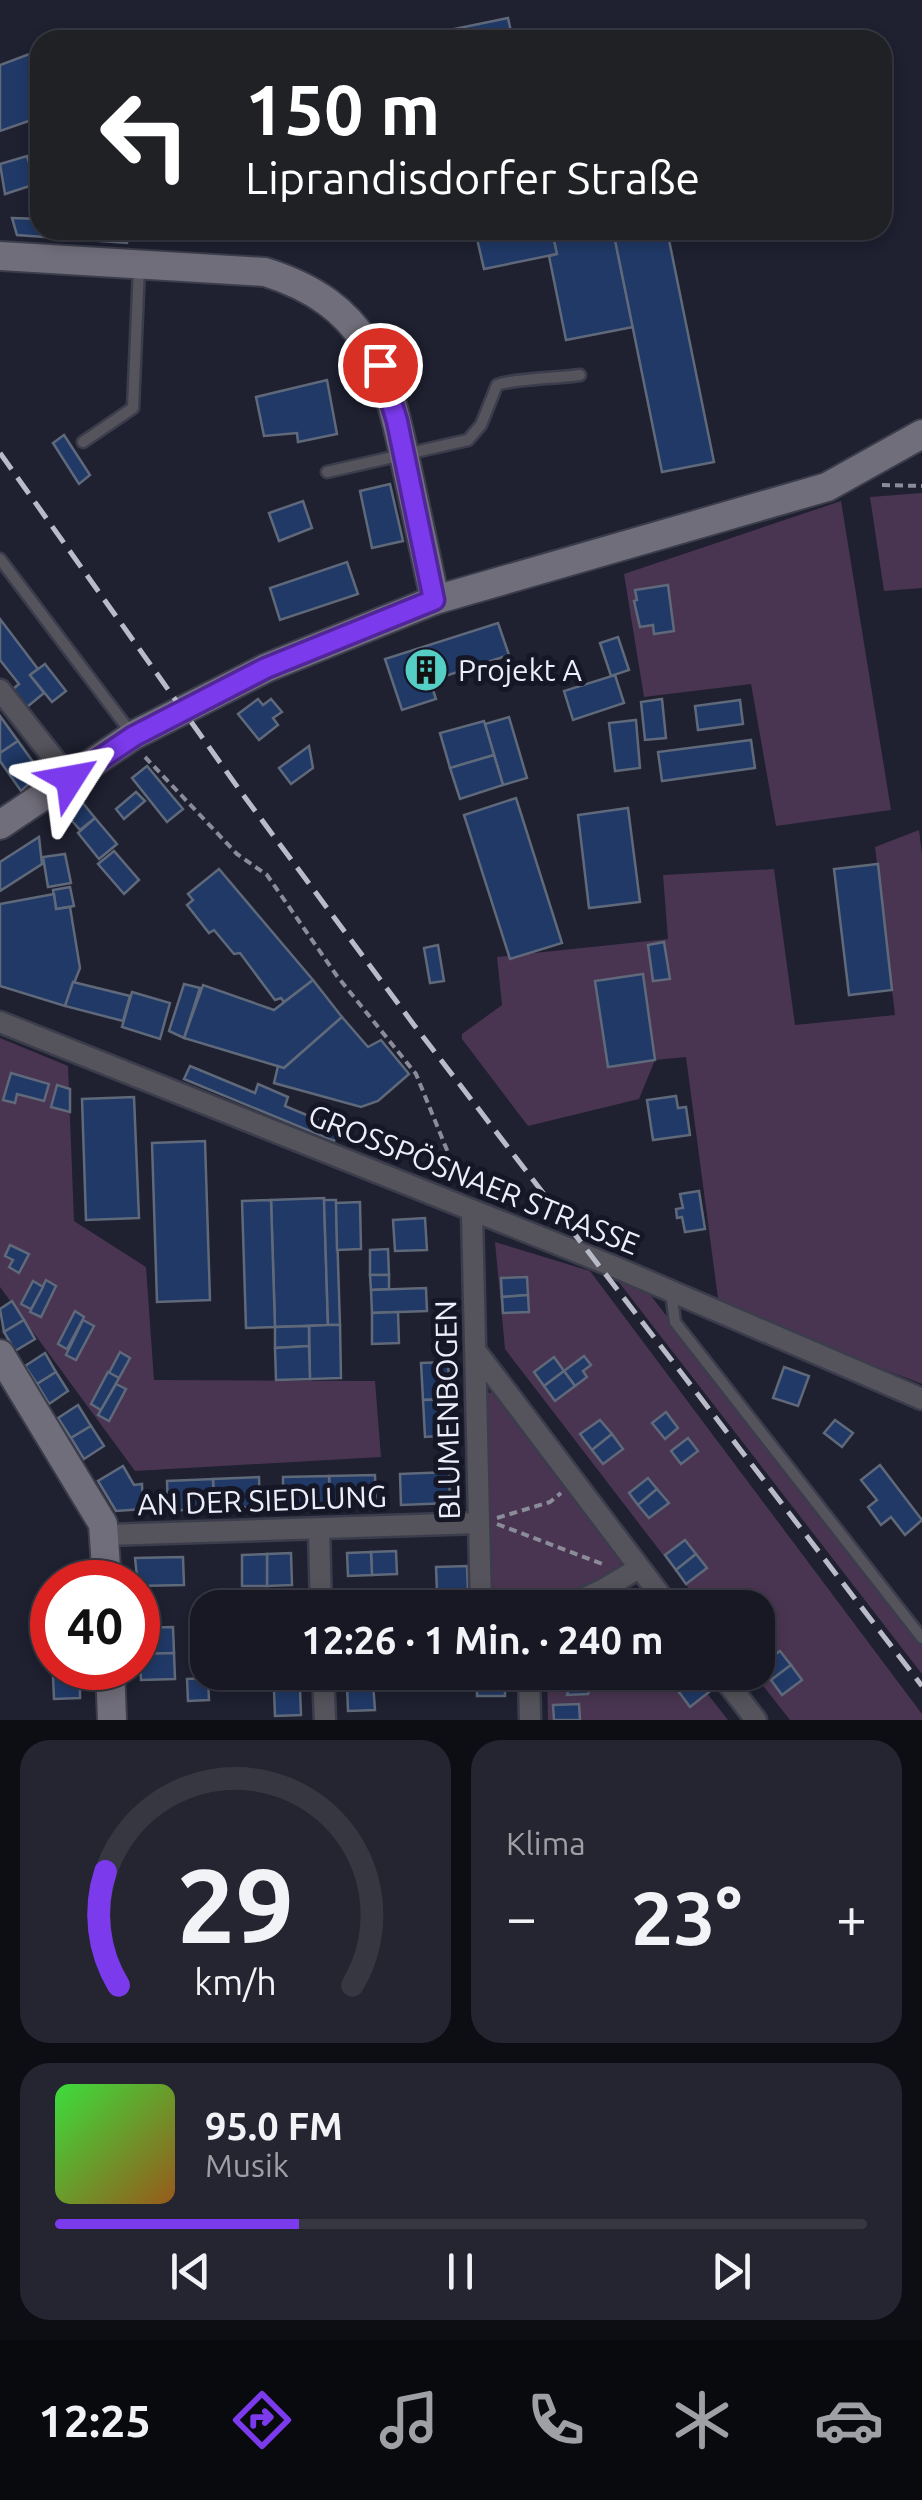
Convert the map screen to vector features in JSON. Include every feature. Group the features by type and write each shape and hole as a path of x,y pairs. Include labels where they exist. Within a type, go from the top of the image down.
{"street":[{"path":"0,256 265,272 316,293 368,342 390,390 434,600"},
{"path":"0,825 131,737 266,668 434,600 694,528 853,476 922,434"},
{"path":"0,690 70,779"},
{"name":"GROSSPÖSNAER STRASSE","path":"0,1022 671,1290 720,1315 922,1399"},
{"name":"BLUMENBOGEN","path":"472,1212 487,1523 482,1590"},
{"path":"0,1354 98,1514 106,1536 107,1560"},
{"path":"478,1354 576,1482 632,1572 651,1590"},
{"name":"AN DER SIEDLUNG","path":"106,1536 487,1523"},
{"path":"319,1530 321,1590"},
{"path":"597,1590 632,1572"},
{"path":"111,1690 112,1720"},
{"path":"323,1690 324,1720"},
{"path":"529,1690 530,1720"},
{"path":"733,1690 756,1720"}],"lane":[{"path":"83,442 133,408 140,262"},
{"path":"327,472 468,440 481,424 492,393 506,380 541,382 580,375"},
{"path":"0,559 131,737"},
{"path":"671,1290 675,1322 922,1638"}],"path":[{"path":"853,476 890,488 922,486"},
{"path":"131,737 237,854 267,876 337,976 416,1074 472,1212"},
{"path":"487,1523 550,1502 576,1482"},
{"path":"487,1523 632,1572"}],"shaded area":[{"path":"922,493 922,588 884,591 870,497"},
{"path":"841,501 891,810 776,826 751,684 644,697 624,574"},
{"path":"919,830 922,1384 719,1306 686,1057 655,1060 639,1099 528,1126 462,1039 462,1034 502,1005 497,957 668,939 663,875 774,869 795,1025 895,1015 875,847"},
{"path":"0,1038 68,1066 74,1221 146,1267 154,1380 375,1381 381,1457 135,1471 0,1287"},
{"path":"495,1242 590,1271 922,1714 922,1720 790,1720 766,1690 775,1690 775,1590 690,1590 505,1349"},
{"path":"618,1281 648,1292 922,1643 922,1674"},
{"path":"494,1392 621,1563 619,1569 579,1590 490,1590 488,1393"},
{"path":"547,1690 704,1690 728,1720 548,1720"}],"building":[{"path":"508,18 511,30 450,30"},
{"path":"30,54 30,120 0,131 0,65"},
{"path":"27,156 30,186 5,194 0,164"},
{"path":"12,218 30,219 30,236 17,235"},
{"path":"477,240 554,240 557,254 484,269"},
{"path":"554,240 615,240 633,327 566,340 549,256 557,254"},
{"path":"615,240 669,240 714,462 662,472"},
{"path":"327,380 337,434 298,442 297,433 264,436 256,397"},
{"path":"64,435 90,475 79,484 53,443"},
{"path":"390,484 403,541 372,548 360,491"},
{"path":"303,501 312,528 279,541 269,513"},
{"path":"347,562 358,594 280,620 270,588"},
{"path":"668,585 674,631 654,634 653,625 640,627 635,590"},
{"path":"0,619 38,669 30,675 44,693 27,707 13,689 19,684 0,660"},
{"name":"Projekt A","path":"498,623 509,655 430,681 436,699 402,710 385,659"},
{"path":"618,637 629,670 611,676 600,643"},
{"path":"45,664 66,691 52,702 30,675"},
{"path":"615,675 624,703 573,720 564,691"},
{"path":"258,699 263,705 271,699 282,712 273,718 278,725 259,740 238,714"},
{"path":"662,699 666,738 645,740 641,702"},
{"path":"740,700 743,724 698,730 695,706"},
{"path":"0,716 18,741 0,753"},
{"path":"509,717 527,778 503,785 485,724"},
{"path":"636,720 640,768 615,771 609,723"},
{"path":"484,721 494,755 450,768 440,733"},
{"path":"751,740 755,768 662,781 658,752"},
{"path":"18,741 41,773 21,791 0,761 0,753"},
{"path":"309,746 313,768 291,784 279,768"},
{"path":"494,755 503,785 460,799 450,768"},
{"path":"147,766 183,809 167,822 132,778"},
{"path":"136,792 145,801 124,819 116,809"},
{"path":"516,798 562,943 510,959 464,815"},
{"path":"82,802 95,818 80,830 67,815"},
{"path":"628,808 640,902 589,908 578,815"},
{"path":"95,818 117,844 99,859 78,833"},
{"path":"39,837 42,864 0,891 0,862"},
{"path":"114,851 139,880 124,894 98,864"},
{"path":"65,854 71,883 48,887 43,857"},
{"path":"878,864 892,990 849,995 834,869"},
{"path":"219,869 313,980 284,1002 281,998 275,1000 240,953 234,954 214,930 209,933 187,905 193,900 188,894"},
{"path":"70,887 74,906 56,909 53,890"},
{"path":"54,894 56,909 70,907 80,968 65,1006 0,986 0,904"},
{"path":"664,942 670,979 653,981 648,945"},
{"path":"438,945 444,981 430,983 424,948"},
{"path":"643,974 655,1060 608,1067 595,981"},
{"path":"313,980 342,1017 284,1068 184,1038 203,985 274,1010"},
{"path":"73,982 130,996 123,1021 65,1006"},
{"path":"184,984 200,988 184,1038 169,1031"},
{"path":"132,992 170,1003 160,1039 122,1027"},
{"path":"342,1017 368,1047 381,1040 409,1074 378,1101 361,1107 274,1083 278,1066 284,1068"},
{"path":"190,1066 255,1093 258,1084 288,1097 285,1106 340,1129 334,1141 184,1079"},
{"path":"11,1073 49,1084 44,1101 17,1094 15,1103 3,1100"},
{"path":"57,1085 70,1089 70,1112 51,1107"},
{"path":"676,1096 678,1108 686,1107 690,1135 653,1140 647,1100"},
{"path":"134,1097 139,1218 86,1220 82,1099"},
{"path":"205,1141 210,1300 157,1302 152,1143"},
{"path":"699,1191 705,1229 685,1232 682,1217 677,1218 676,1209 683,1208 680,1194"},
{"path":"324,1198 328,1325 275,1327 271,1200"},
{"path":"271,1200 275,1327 246,1328 242,1201"},
{"path":"324,1200 336,1200 340,1325 328,1325"},
{"path":"360,1202 361,1249 337,1250 336,1203"},
{"path":"425,1218 427,1250 395,1251 393,1220"},
{"path":"10,1245 29,1254 19,1273 9,1267 13,1260 5,1256"},
{"path":"388,1249 389,1275 370,1275 370,1250"},
{"path":"370,1275 389,1275 389,1289 371,1290"},
{"path":"527,1277 528,1295 502,1297 501,1278"},
{"path":"46,1280 56,1286 41,1317 30,1312"},
{"path":"33,1281 43,1287 31,1309 21,1304"},
{"path":"426,1288 427,1311 372,1313 371,1290"},
{"path":"528,1295 529,1312 503,1313 502,1297"},
{"path":"12,1301 24,1320 4,1332 0,1309"},
{"path":"75,1311 84,1317 67,1349 58,1344"},
{"path":"398,1312 399,1343 372,1344 372,1313"},
{"path":"24,1320 35,1339 15,1351 4,1332"},
{"path":"83,1320 94,1326 76,1360 66,1355"},
{"path":"340,1325 341,1378 310,1379 309,1326"},
{"path":"309,1326 309,1346 275,1348 275,1327"},
{"path":"309,1346 310,1379 276,1380 275,1348"},
{"path":"120,1352 130,1358 119,1378 109,1373"},
{"path":"45,1353 56,1372 37,1384 25,1366"},
{"path":"584,1356 591,1365 583,1371 587,1377 575,1386 564,1371"},
{"path":"554,1357 564,1371 544,1386 534,1372"},
{"path":"448,1362 450,1399 423,1400 421,1363"},
{"path":"784,1367 809,1376 798,1406 773,1398"},
{"path":"564,1371 575,1386 555,1401 544,1386"},
{"path":"56,1372 68,1391 49,1404 37,1384"},
{"path":"108,1372 119,1378 101,1410 91,1404"},
{"path":"116,1384 126,1389 109,1421 98,1415"},
{"path":"450,1399 452,1435 425,1437 423,1400"},
{"path":"78,1405 91,1426 71,1438 58,1418"},
{"path":"666,1412 678,1428 665,1439 652,1423"},
{"path":"600,1420 612,1434 592,1450 580,1434"},
{"path":"835,1420 853,1433 842,1447 824,1433"},
{"path":"91,1426 104,1446 84,1459 71,1438"},
{"path":"612,1434 623,1449 603,1464 592,1450"},
{"path":"688,1438 698,1451 681,1464 671,1451"},
{"path":"880,1465 922,1520 905,1535 891,1517 881,1525 868,1507 877,1500 861,1480"},
{"path":"123,1466 134,1485 142,1484 143,1509 116,1511 98,1481"},
{"path":"449,1472 450,1503 401,1505 400,1474"},
{"path":"375,1475 376,1507 330,1503 329,1476"},
{"path":"329,1476 330,1503 283,1508 283,1477"},
{"path":"259,1477 260,1508 214,1506 213,1479"},
{"path":"648,1478 657,1489 638,1505 629,1493"},
{"path":"213,1479 214,1506 168,1512 167,1481"},
{"path":"657,1489 669,1503 649,1518 638,1505"},
{"path":"685,1540 696,1554 676,1570 665,1555"},
{"path":"396,1551 397,1574 372,1575 371,1552"},
{"path":"371,1552 372,1575 348,1576 347,1553"},
{"path":"291,1553 292,1585 267,1586 267,1554"},
{"path":"267,1554 267,1586 242,1586 242,1555"},
{"path":"696,1554 707,1568 686,1584 676,1570"},
{"path":"183,1557 184,1585 160,1586 160,1560 135,1558"},
{"path":"467,1566 468,1590 437,1590 436,1567"},
{"path":"160,1627 173,1627 174,1653 160,1653"},
{"path":"780,1651 791,1665 775,1677 775,1655"},
{"path":"160,1653 174,1653 175,1679 160,1679"},
{"path":"791,1665 802,1680 782,1695 775,1685 775,1677"},
{"path":"187,1679 190,1690 209,1690 209,1700 188,1701"},
{"path":"54,1690 80,1690 80,1698 54,1699"},
{"path":"274,1690 300,1690 301,1715 275,1716"},
{"path":"347,1690 374,1690 375,1710 348,1711"},
{"path":"477,1690 505,1690 505,1696 477,1696"},
{"path":"569,1690 589,1690 588,1694 567,1695"},
{"path":"708,1690 709,1692 690,1707 679,1692"},
{"path":"579,1704 580,1720 554,1720 553,1705"}],"railway":[{"path":"0,453 241,792 414,1025 922,1686"}],"place":[{"name":"Projekt A","path":"426,670"}],"route":[{"path":"70,779 134,736 266,668 434,600 390,390 380,365"}]}
